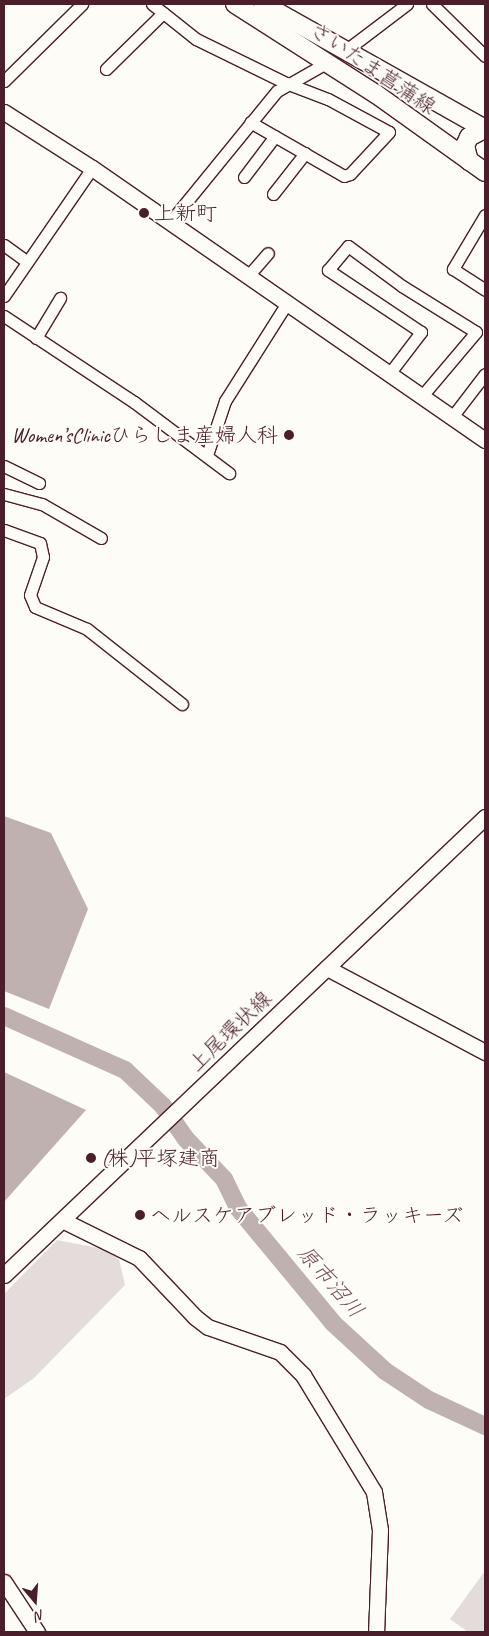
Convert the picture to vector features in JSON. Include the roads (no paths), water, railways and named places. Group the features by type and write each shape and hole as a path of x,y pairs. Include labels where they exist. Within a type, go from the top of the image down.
{"main road":[{"name":"さいたま菖蒲線","path":"235,4 326,63 485,172"},
{"name":"さいたま菖蒲線","path":"263,4 485,129"},
{"path":"469,161 465,146 469,137 485,129"}],"street":[{"path":"4,81 82,4"},
{"path":"152,4 196,39 286,83 328,99 389,132 350,174 344,176 250,122"},
{"path":"346,51 407,4"},
{"path":"432,4 485,56"},
{"path":"106,69 164,13"},
{"path":"170,222 250,122 286,83 326,63"},
{"path":"4,112 92,168 485,440"},
{"path":"244,177 275,136"},
{"path":"273,194 305,153"},
{"path":"4,296 26,260 92,168"},
{"path":"485,215 453,269 485,290"},
{"path":"4,244 26,260"},
{"path":"389,374 421,332 328,270 348,246 402,286 476,332 422,396"},
{"path":"248,276 268,253"},
{"path":"36,338 60,298"},
{"path":"207,455 225,401 288,303"},
{"path":"4,316 207,455 229,473"},
{"path":"452,417 485,374"},
{"path":"4,466 38,482"},
{"path":"4,494 42,504 101,538"},
{"path":"4,530 40,543 43,557 30,595 35,607 87,629 182,704"},
{"name":"上尾環状線","path":"4,1275 485,818"},
{"path":"327,968 485,1052"},
{"path":"62,1220 139,1258 195,1317 208,1326 280,1352 303,1375 374,1492 380,1530 376,1632"},
{"path":"4,1582 38,1632"}],"waterway":[{"name":"原市沼川","path":"4,1016 125,1070 163,1106 186,1139 224,1179 238,1208 333,1323 385,1371 429,1400 485,1426"}],"place":[{"name":"上新町","path":"144,213"},
{"name":"Women’sClinicひらしま産婦人科","path":"289,435"},
{"name":"(株)平塚建商","path":"91,1158"},
{"name":"ヘルスケアブレッド・ラッキーズ","path":"140,1215"}]}
